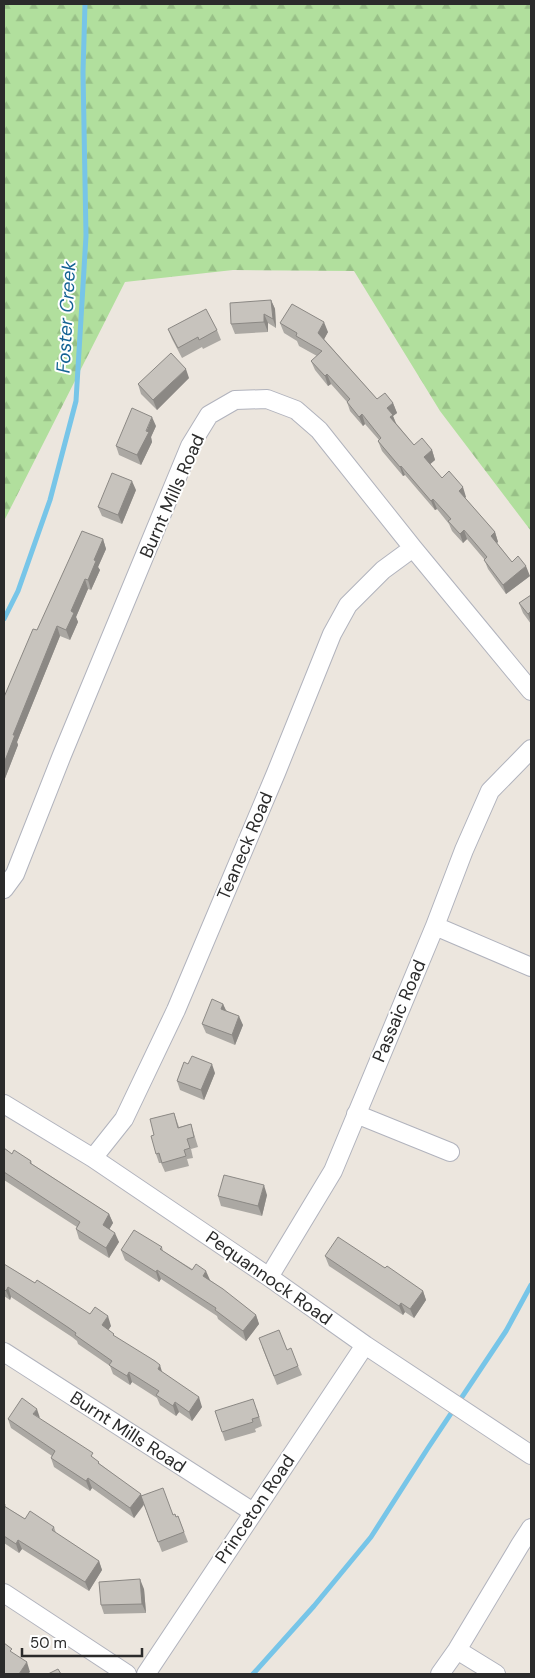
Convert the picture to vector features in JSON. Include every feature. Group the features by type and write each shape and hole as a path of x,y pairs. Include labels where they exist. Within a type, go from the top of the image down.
{"street":[{"name":"Burnt Mills Road","path":"4,889 15,874 62,755 190,446 209,416 235,400 267,399 296,410 319,430 413,548 531,690"},
{"name":"Teaneck Road","path":"93,1158 124,1119 176,1010 276,773 332,634 348,605 383,570 413,548"},
{"name":"Passaic Road","path":"269,1277 333,1171 435,926 464,850 490,791 531,749"},
{"path":"435,926 531,967"},
{"name":"Pequannock Road","path":"4,1104 93,1158 531,1456"},
{"path":"356,1114 450,1152"},
{"name":"Princeton Road","path":"146,1674 365,1344"},
{"name":"Burnt Mills Road","path":"4,1352 253,1512"},
{"path":"440,1674 458,1650 531,1528"},
{"path":"4,1593 127,1674"},
{"path":"458,1650 496,1674"}],"green space":[{"path":"4,4 531,4 531,531 440,411 354,271 233,270 125,282 4,521"}],"building":[{"path":"271,300 273,319 264,314 264,322 231,324 230,303"},
{"path":"292,304 324,322 318,333 377,399 385,393 393,403 387,408 393,415 390,417 414,445 422,438 432,450 424,457 442,478 449,471 463,487 459,491 495,532 491,536 512,562 518,556 526,566 503,585 484,560 487,557 464,530 460,534 448,521 451,519 433,499 431,501 378,441 381,438 362,414 359,417 347,402 350,399 327,374 325,376 311,361 322,351 296,336 297,333 280,323"},
{"path":"206,309 217,330 199,340 198,337 178,348 168,329"},
{"path":"171,353 186,369 153,400 138,384"},
{"path":"132,408 152,417 146,431 149,432 137,455 116,446"},
{"path":"112,473 132,481 118,515 98,507"},
{"path":"82,531 103,539 94,560 96,561 88,580 85,579 71,611 74,613 66,630 57,626 13,735 15,735 4,763 4,697 33,629 37,630"},
{"path":"531,595 531,614 530,612 528,614 519,603"},
{"path":"212,999 223,1004 221,1009 239,1016 232,1035 202,1024"},
{"path":"192,1056 212,1064 201,1090 177,1081 184,1062 188,1064"},
{"path":"174,1113 178,1128 191,1124 194,1137 187,1139 190,1148 184,1150 186,1156 162,1163 159,1153 156,1154 151,1136 154,1135 150,1119"},
{"path":"4,1148 12,1154 14,1150 31,1161 30,1163 109,1214 103,1225 115,1233 106,1248 76,1229 80,1222 4,1172"},
{"path":"224,1175 264,1185 258,1206 218,1196"},
{"path":"134,1230 162,1247 160,1249 192,1270 196,1264 206,1271 203,1276 256,1315 243,1331 215,1310 216,1308 157,1270 156,1272 121,1250"},
{"path":"338,1237 385,1268 387,1266 423,1291 410,1309 401,1303 399,1306 325,1256"},
{"path":"4,1264 35,1283 37,1280 90,1314 95,1307 108,1316 102,1325 113,1335 155,1361 160,1365 158,1369 199,1397 189,1412 175,1402 173,1406 156,1395 159,1391 129,1372 127,1376 109,1365 112,1361 75,1335 76,1333 8,1287 6,1291 4,1289"},
{"path":"279,1330 287,1350 291,1348 298,1366 274,1376 259,1338"},
{"path":"22,1398 37,1409 33,1414 93,1453 91,1456 98,1463 141,1494 130,1508 88,1478 86,1481 51,1458 55,1451 8,1419"},
{"path":"253,1399 259,1417 252,1419 253,1422 222,1432 215,1411"},
{"path":"163,1488 173,1515 178,1516 184,1532 158,1542 141,1496"},
{"path":"4,1506 25,1519 30,1511 54,1527 52,1530 99,1561 85,1582 18,1540 16,1544 4,1536"},
{"path":"140,1579 142,1604 101,1605 99,1582"},
{"path":"4,1643 12,1649 10,1651 27,1662 19,1674 6,1674 4,1672"},
{"path":"58,1669 61,1674 48,1674"}],"waterway":[{"name":"Foster Creek","path":"4,619 18,591 50,500 76,401 86,236 83,72 85,4"},
{"path":"253,1674 314,1606 371,1537 506,1331 531,1285"}]}
